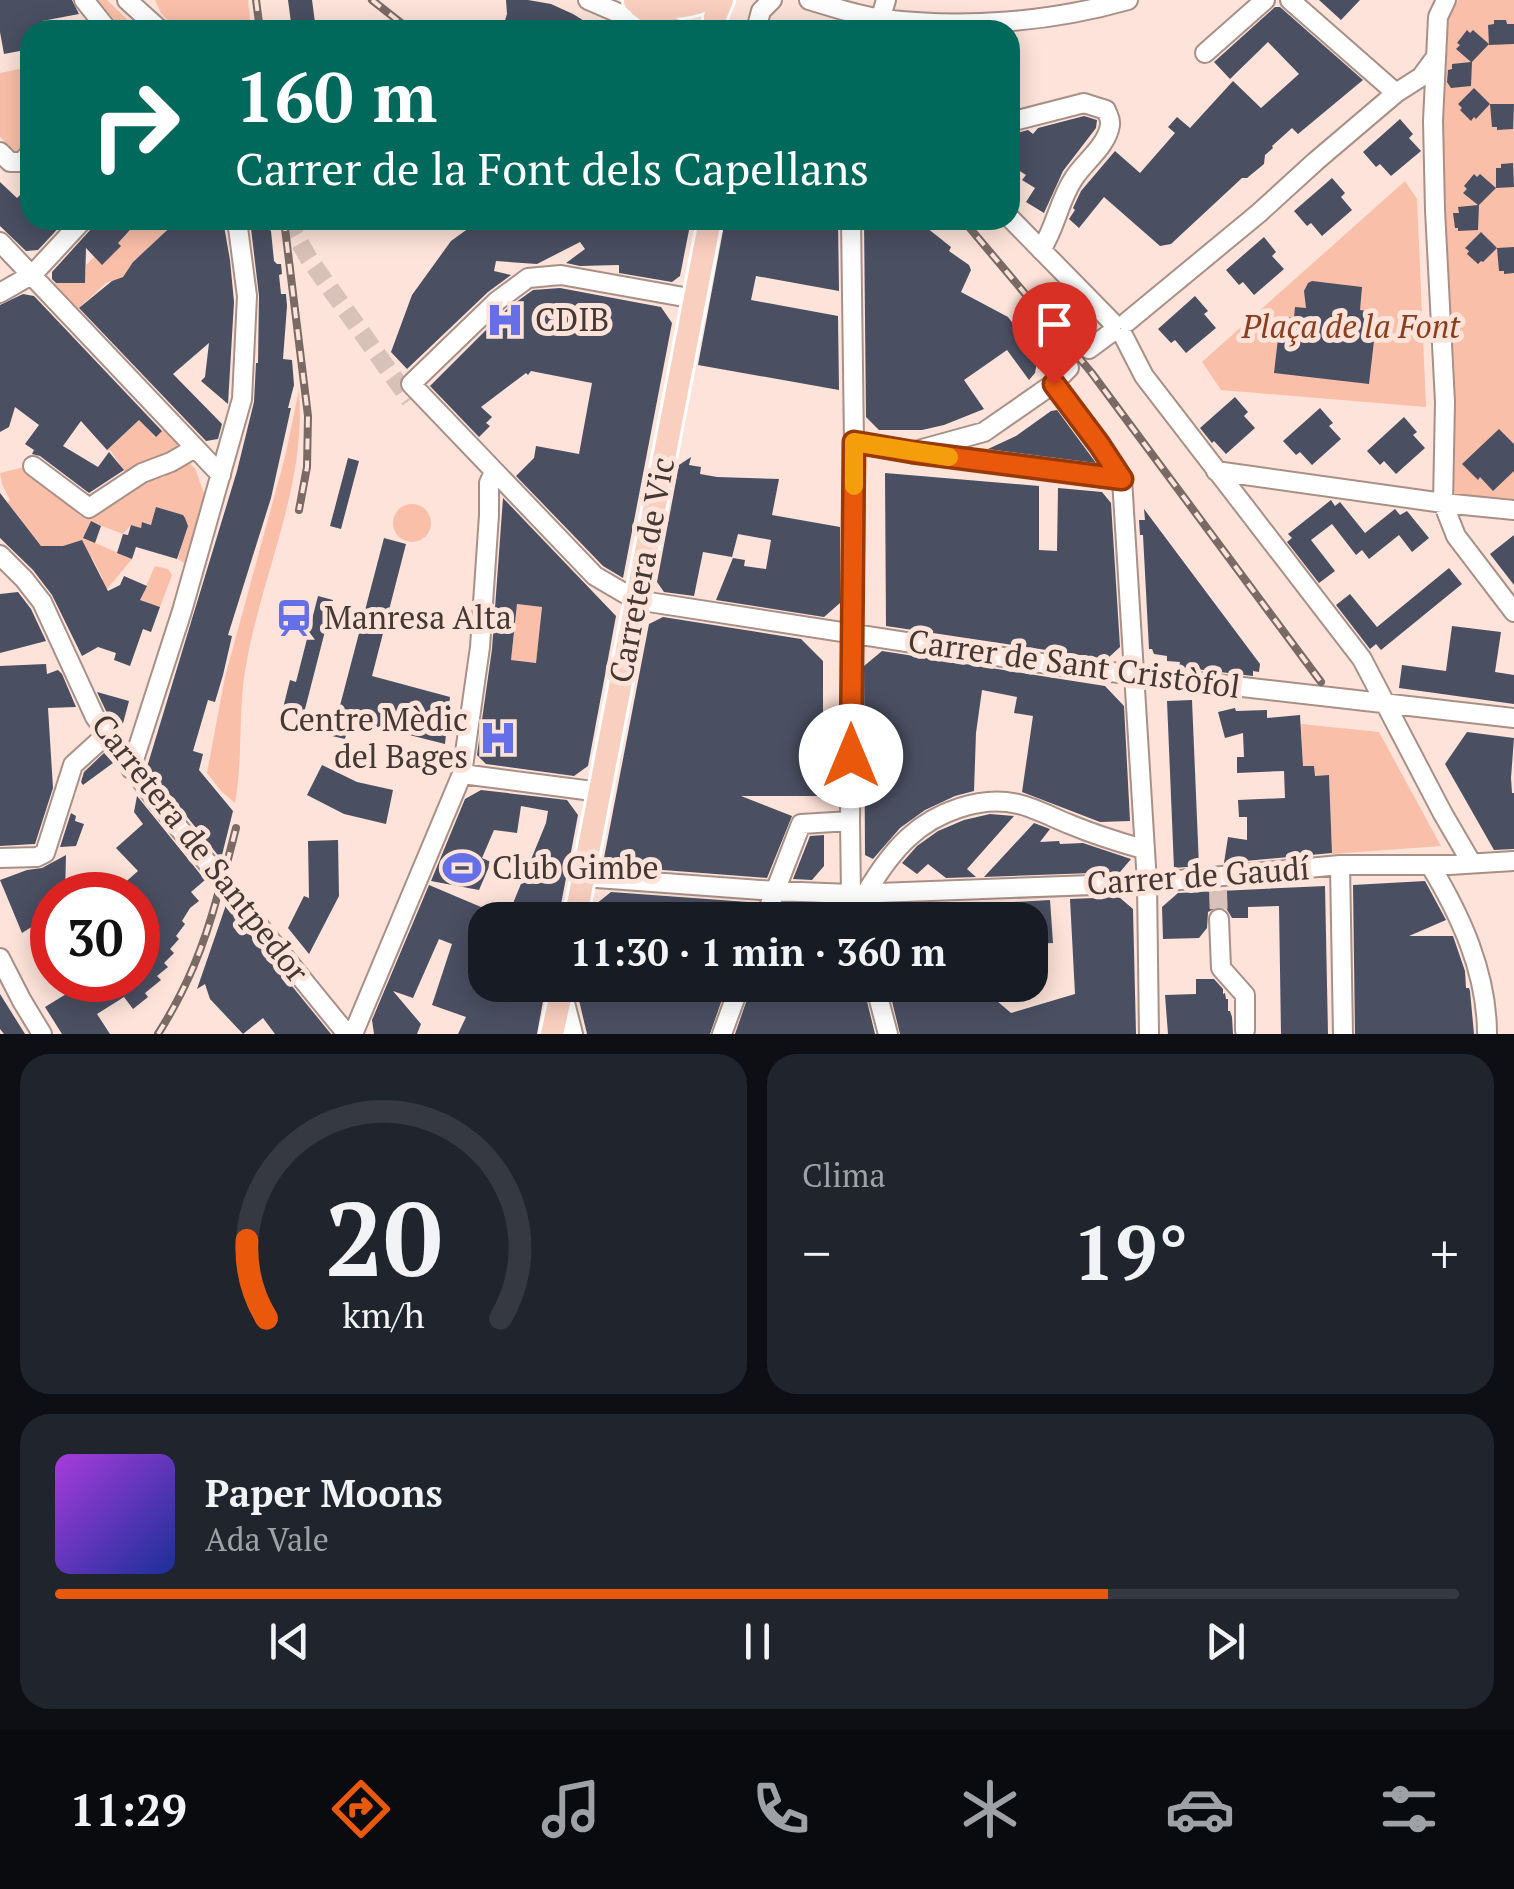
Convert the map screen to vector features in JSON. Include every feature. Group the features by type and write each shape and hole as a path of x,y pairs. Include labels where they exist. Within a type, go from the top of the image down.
{"main road":[{"path":"634,1 668,8 705,0"},
{"path":"634,1 660,20"},
{"name":"Carretera de Vic","path":"578,902 708,230"},
{"path":"552,1034 559,1002"}],"street":[{"path":"84,0 100,20"},
{"path":"127,0 150,20"},
{"path":"588,0 635,20"},
{"path":"611,0 634,1"},
{"path":"808,0 866,20"},
{"path":"1000,20 1100,8 1128,0"},
{"path":"1205,53 1265,0"},
{"path":"1290,0 1396,93"},
{"path":"1089,349 1119,329 1259,213 1316,160 1421,76 1435,57 1430,0"},
{"path":"1446,0 1438,16 1435,57 1435,210 1445,402 1443,504 1456,536 1514,612"},
{"path":"1020,119 1084,103 1106,110 1110,119 1099,148 1074,178 1041,250"},
{"path":"1020,228 1119,329 1144,376 1362,659 1471,862"},
{"path":"0,293 33,274 74,230"},
{"path":"131,769 182,611 242,399 246,296 238,230"},
{"path":"850,230 854,442 850,821 859,902"},
{"path":"0,242 221,475"},
{"path":"636,600 595,576 494,472 476,466 410,392 497,301 528,278 561,275 696,298"},
{"path":"912,452 984,432 1054,384 1069,368"},
{"path":"1054,384 1122,479 1147,883 1149,1034"},
{"path":"854,442 1122,479"},
{"path":"33,466 89,508 142,473 195,448"},
{"path":"1216,471 1443,504 1514,510"},
{"path":"350,1034 462,774 480,646 488,483 494,472"},
{"name":"Carretera de Santpedor","path":"0,555 42,602 106,735 350,1034"},
{"path":"0,582 24,578"},
{"name":"Carrer de Sant Cristòfol","path":"636,600 1067,668 1514,718"},
{"path":"0,858 37,858 45,853 73,765 106,735"},
{"path":"462,774 600,792"},
{"path":"859,894 908,837 930,821 967,805 1019,804 1143,849"},
{"path":"771,902 801,824 850,821"},
{"name":"Carrer de Gaudí","path":"583,877 859,894 1218,884 1340,865 1514,861"},
{"path":"1340,865 1343,1034"},
{"path":"1430,865 1452,901 1479,974 1487,1034"},
{"path":"1219,919 1221,968 1246,995 1246,1030"},
{"path":"0,959 42,1034"},
{"path":"566,1002 573,1034"},
{"path":"722,1034 734,1002"},
{"path":"880,1002 888,1034"}],"green space":[{"path":"98,0 107,0 128,20 115,20"},
{"path":"155,0 248,0 250,20 167,20"},
{"path":"1458,0 1514,0 1514,502 1447,496 1440,46"},
{"path":"20,69 19,156 0,137 0,73"},
{"name":"Plaça de la Font","path":"1405,181 1417,199 1426,407 1221,390 1202,362"},
{"path":"130,230 167,230 133,262 123,277 106,283 78,309 54,283 85,283 86,265 109,242"},
{"path":"299,390 296,462 245,671 235,803 207,773 225,677 285,457"},
{"path":"139,420 155,437 164,429 182,446 180,451 126,474 107,450"},
{"path":"190,464 206,499 184,563 178,559 184,535 143,522 141,528 131,525 123,534 91,522 84,538 132,559 102,595 95,585 103,579 92,558 64,546 41,546 7,503 10,500 0,473 24,467 82,517 92,516 149,476 162,478"},
{"path":"412,504 425,510 431,523 425,536 412,542 399,536 393,523 399,510"},
{"path":"155,566 168,569 172,575 160,607 140,600"},
{"path":"517,604 542,607 536,663 511,660"},
{"path":"1301,724 1379,732 1441,846 1332,854 1329,775 1315,776 1303,766"}],"building":[{"path":"0,0 72,0 79,14 20,20 20,51 4,54"},
{"path":"288,0 312,0 315,20 291,20"},
{"path":"506,0 528,0 551,4 583,20 505,20"},
{"path":"1319,0 1360,0 1341,20"},
{"path":"1275,7 1280,7 1363,80 1298,134 1292,128 1265,155 1264,164 1242,178 1171,244 1160,246 1104,197 1079,228 1069,219 1081,191 1115,151 1140,173 1175,133 1168,127 1177,117 1190,128 1233,81 1261,108 1299,74 1268,42 1230,79 1214,62"},
{"path":"1494,20 1514,24 1514,44 1489,45 1488,25 1494,24"},
{"path":"1467,30 1473,30 1489,44 1472,62 1471,86 1451,88 1447,82 1452,64 1471,62 1456,49"},
{"path":"1474,88 1490,104 1471,121 1458,104"},
{"path":"1490,104 1514,104 1513,129 1492,127"},
{"path":"1084,116 1097,120 1096,128 1063,171 1044,213 1026,202 1035,188 1022,180 1026,175 1020,171 1020,132 1028,130 1033,134 1038,128"},
{"path":"1400,119 1421,151 1391,176 1363,152"},
{"path":"1513,163 1514,187 1496,188 1496,168"},
{"path":"1474,174 1480,174 1496,188 1479,205 1478,230 1458,231 1453,213 1459,213 1458,207 1478,205 1463,193"},
{"path":"1332,178 1345,193 1341,197 1352,210 1322,236 1294,211"},
{"path":"0,182 17,198 20,195 20,230 57,230 38,250 26,251 0,226"},
{"path":"90,230 130,230 118,243 121,246 102,265 86,248 85,283 56,283 52,272"},
{"path":"167,230 225,230 234,302 228,404 201,381 205,377 209,343 173,374 222,424 218,439 206,441 79,308 112,281 123,277 133,262"},
{"path":"251,230 270,230 274,261 281,264 281,294 286,294 283,359 292,360 291,408 271,498 228,635 232,636 223,675 215,702 208,700 193,751 203,754 199,770 233,811 221,859 147,767 237,471 254,402 259,296"},
{"path":"466,230 689,230 680,276 672,282 619,273 619,265 566,263 585,249 580,242 537,264 496,261 494,271 511,275 407,369 391,352 412,295 451,241"},
{"path":"723,230 838,230 839,291 756,276 751,300 838,316 839,390 698,365"},
{"path":"864,230 930,230 969,265 971,270 961,292 1008,317 1038,357 1035,373 1029,380 1007,350 964,380 984,409 922,430 879,430 866,417"},
{"path":"1481,232 1497,248 1478,264 1465,248"},
{"path":"1264,237 1276,252 1272,256 1284,269 1254,295 1226,270"},
{"path":"1514,247 1514,273 1499,271 1497,248"},
{"path":"1312,281 1362,287 1360,310 1374,312 1369,384 1274,373 1280,321 1294,318 1295,307 1306,308 1304,291"},
{"path":"560,288 661,307 672,323 623,578 603,566 516,476 534,458 536,446 579,454 592,383 526,373 481,407 492,417 486,423 490,426 479,437 430,386 508,308 533,290"},
{"path":"23,294 34,296 162,431 156,437 139,420 107,450 81,421 63,446 98,467 109,452 124,470 89,493 32,454 34,450 25,444 39,425 15,407 9,427 0,432 0,305"},
{"path":"1195,296 1216,328 1186,353 1158,329"},
{"path":"1235,397 1255,428 1226,454 1200,428"},
{"path":"1320,408 1341,439 1312,465 1283,441"},
{"path":"1057,410 1096,463 988,449 1016,436"},
{"path":"1404,417 1425,448 1396,474 1367,451"},
{"path":"1499,429 1514,444 1514,471 1493,491 1462,464"},
{"path":"691,457 689,465 701,467 700,474 779,479 772,515 840,527 840,603 824,617 716,600 733,558 745,560 744,566 766,569 771,540 738,534 732,557 703,552 694,596 664,592 657,582 679,465"},
{"path":"348,458 359,461 341,529 330,526"},
{"path":"885,473 1039,486 1039,550 1057,551 1058,488 1102,492 1111,503 1120,647 1107,659 886,626"},
{"path":"0,493 41,546 63,546 82,540 108,591 120,585 124,576 147,586 140,600 160,607 151,632 143,629 130,666 114,660 116,653 98,647 82,656 52,595 0,538"},
{"path":"503,498 616,616 588,766 574,776 486,764 477,755 492,649","holes":["517,604 542,607 536,663 511,660"]},
{"path":"1331,500 1335,506 1340,502 1365,533 1395,509 1400,515 1407,511 1429,538 1412,552 1399,535 1369,559 1362,550 1356,555 1332,524 1311,540 1335,571 1319,583 1287,542 1292,538 1288,534"},
{"path":"156,507 185,518 188,526 177,559 136,547 132,559 117,553 123,534 128,535 131,525 151,525"},
{"path":"1144,509 1260,664 1259,672 1253,671 1253,676 1179,667 1180,662 1167,661 1167,656 1149,649 1139,520 1145,520"},
{"path":"91,521 101,526 95,543 83,538"},
{"path":"1514,535 1514,585 1490,554"},
{"path":"384,538 406,544 372,676 450,697 445,744 350,720 345,739 332,736"},
{"path":"1449,568 1462,584 1381,650 1376,644 1370,649 1336,605 1350,594 1377,627"},
{"path":"18,592 46,641 0,653 0,594"},
{"path":"318,596 333,600 304,713 283,708 290,680 296,682"},
{"path":"663,617 801,639 823,661 823,796 741,796 792,816 767,878 611,866 604,858 649,624"},
{"path":"1452,626 1501,632 1495,672 1514,675 1514,704 1399,688 1402,665 1446,671"},
{"path":"882,651 1105,686 1124,706 1130,821 1100,822 1022,792 1033,716 1014,713 1017,697 982,690 974,791 925,810 900,828 873,859 865,855 864,666"},
{"path":"46,664 47,674 58,670 62,674 76,707 48,708 53,788 35,844 0,846 0,666"},
{"path":"97,692 129,701 121,731 106,711"},
{"path":"1192,700 1199,866 1174,868 1167,701"},
{"path":"1235,708 1267,710 1267,718 1300,715 1303,766 1314,766 1315,776 1329,775 1332,853 1224,863 1228,837 1247,840 1247,817 1239,817 1238,800 1285,798 1284,771 1237,773 1237,757 1244,757 1243,733 1225,738 1218,712"},
{"path":"1467,732 1514,738 1514,849 1494,850 1445,764"},
{"path":"104,753 113,763 83,785 84,772"},
{"path":"322,765 357,782 393,790 386,824 344,814 307,795"},
{"path":"481,790 567,800 578,815 561,902 514,902 548,811 521,806 517,833 494,830 482,858 491,862 479,890 431,881 465,799"},
{"path":"137,796 205,880 191,892 199,901 182,921 185,924 176,936 179,939 170,949 174,953 160,974 160,872 137,872 116,848 143,824 134,812"},
{"path":"71,813 76,816 75,821 84,824 76,846 60,847"},
{"path":"990,814 1014,816 967,869 976,877 946,878 928,864 917,874 902,863 938,831"},
{"path":"1034,823 1050,829 1040,842 1083,843 1131,859 1120,872 984,877"},
{"path":"824,835 824,866 812,880 793,879 810,836"},
{"path":"338,840 339,896 309,954 288,928 304,896 309,898 308,841"},
{"path":"66,855 66,872 30,872 30,928 22,933 0,880 42,868"},
{"path":"1425,881 1446,920 1409,936 1453,936 1470,991 1474,1034 1355,1034 1353,885"},
{"path":"429,885 469,902 468,1002 543,1002 537,1034 458,1034 466,1017 432,1005 452,944 439,939 413,998 393,991 421,1024 417,1034 374,1034 372,1020"},
{"path":"1325,886 1328,1034 1281,1034 1279,906 1248,907 1248,918 1232,918 1226,908 1218,907 1208,912 1207,928 1199,938 1163,939 1162,907 1178,893"},
{"path":"611,892 748,902 598,902"},
{"path":"1119,897 1133,909 1136,1034 900,1034 892,1002 998,1002 1011,1013 1075,994 1070,899"},
{"path":"1050,900 1053,943 1048,943 1048,902 1015,902"},
{"path":"226,905 331,1034 275,1034 263,1018 243,1034 210,999 205,984 197,989"},
{"path":"1196,979 1214,979 1223,989 1233,1034 1168,1034 1165,995 1196,994"},
{"path":"0,994 25,1034 4,1034 0,1029"},
{"path":"53,1002 116,1002 97,1014 110,1034 62,1034 45,1007"},
{"path":"579,1002 721,1002 710,1034 587,1034"},
{"path":"746,1002 867,1002 875,1034 735,1034"}],"tunnel":[{"path":"293,230 309,259 410,400"},
{"path":"1218,891 1219,919"}],"railway":[{"path":"256,0 259,20"},
{"path":"372,0 397,20"},
{"path":"285,230 308,416 307,467 299,510"},
{"path":"971,230 1091,372 1321,682"},
{"path":"227,863 236,828"},
{"path":"158,1034 194,966 218,894"}],"slow traffic":[{"path":"854,486 854,442 949,457"}],"place":[{"name":"CDIB","path":"505,320"},
{"name":"Manresa Alta","path":"294,618"},
{"name":"Centre Mèdic del Bages","path":"498,738"},
{"name":"Club Gimbe","path":"462,868"}],"route":[{"path":"851,756 854,442 1122,479 1054,384"}]}
